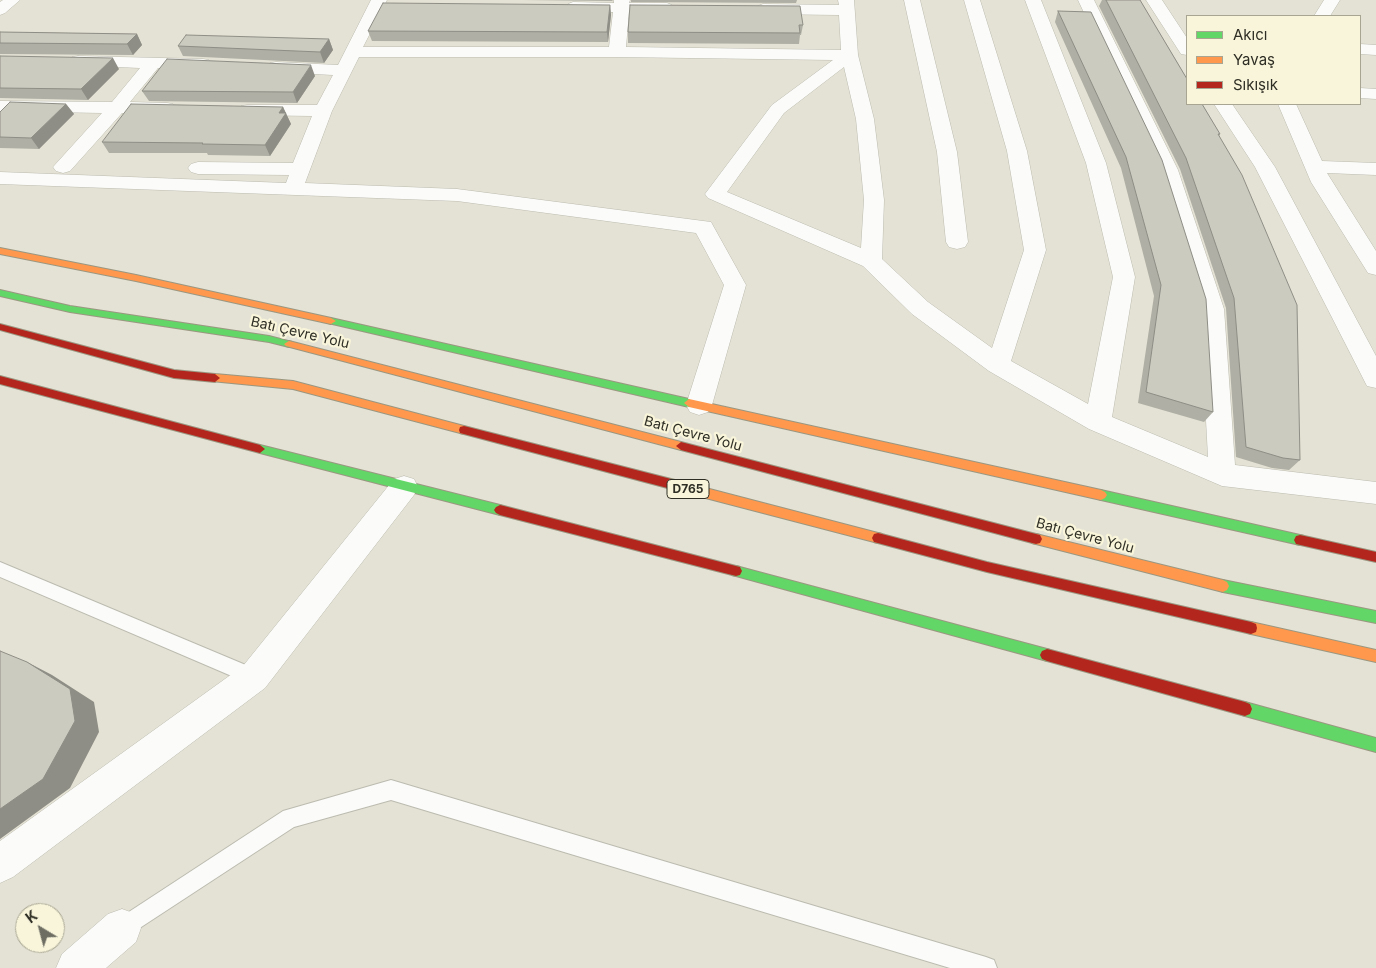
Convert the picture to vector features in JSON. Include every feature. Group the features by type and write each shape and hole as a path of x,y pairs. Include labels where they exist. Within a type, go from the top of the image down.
{"highway":[{"path":"0,250 408,338 1376,557"},
{"name":"Batı Çevre Yolu","path":"0,292 70,309 269,339 1199,581 1376,617"},
{"name":"D765","path":"0,327 174,374 293,385 987,567 1376,656"},
{"path":"0,380 404,487 550,522 823,594 1376,745"}],"street":[{"path":"0,10 12,0"},
{"path":"912,0 947,152 958,242"},
{"path":"972,0 1017,151 1035,250 998,365"},
{"path":"1033,0 1096,164 1124,277 1098,422"},
{"path":"1086,0 1168,170 1212,309 1222,475"},
{"path":"1154,0 1186,48"},
{"path":"1323,15 1332,0"},
{"path":"292,190 324,111 378,3 396,6"},
{"path":"617,52 622,4"},
{"path":"562,7 622,4 680,8"},
{"path":"748,9 846,5 850,55 865,119 874,200 871,261"},
{"path":"1361,49 1376,50"},
{"path":"353,52 617,52 850,55"},
{"path":"699,405 735,285 704,227 715,194 778,109 850,55"},
{"path":"58,61 214,65"},
{"path":"63,167 118,108 154,62"},
{"path":"264,67 344,70"},
{"path":"1361,93 1376,94"},
{"path":"1224,105 1265,167 1376,379"},
{"path":"1287,105 1321,182 1376,268"},
{"path":"0,106 186,109"},
{"path":"225,109 324,111"},
{"path":"0,164 63,167 301,170"},
{"path":"1315,167 1376,169"},
{"path":"0,178 457,196 704,227"},
{"path":"715,194 871,261 920,308 998,365 1098,422 1222,475 1376,493"},
{"path":"0,864 254,677 404,487"},
{"path":"76,968 122,928"}],"lane":[{"path":"0,569 254,677"},
{"path":"122,928 290,818 391,790 986,968"}],"building":[{"path":"1106,0 1140,0 1186,77 1186,105 1203,105 1242,175 1297,305 1300,460 1283,458 1246,447 1234,298 1186,158"},
{"path":"383,3 610,5 607,32 368,31"},
{"path":"630,5 800,6 803,25 799,25 800,33 628,32"},
{"path":"1058,11 1091,12 1162,160 1206,299 1213,412 1146,392 1161,285 1126,157"},
{"path":"0,32 137,34 127,44 0,43"},
{"path":"186,35 329,39 320,52 178,46"},
{"path":"0,56 113,58 81,89 0,88"},
{"path":"167,59 311,65 293,92 142,91"},
{"path":"10,102 66,104 31,138 0,137 0,112"},
{"path":"131,104 283,107 279,113 286,113 265,145 102,142"},
{"path":"0,651 27,662 70,689 75,721 43,779 0,809"}],"traffic: fast":[{"path":"0,293 70,309 269,339 289,344"},
{"path":"331,321 689,403"},
{"path":"260,449 500,510"},
{"path":"1101,495 1300,540"},
{"path":"736,571 1047,655"},
{"path":"1223,586 1376,617"},
{"path":"1245,709 1376,745"}],"traffic: slow":[{"path":"0,251 136,278 331,321"},
{"path":"289,344 681,446"},
{"path":"215,378 293,385 464,430"},
{"path":"689,403 1101,495"},
{"path":"675,485 878,538"},
{"path":"1036,539 1223,586"},
{"path":"1251,628 1376,656"}],"traffic: jam":[{"path":"0,327 174,374 215,378"},
{"path":"0,380 260,449"},
{"path":"464,430 675,485"},
{"path":"681,446 1036,539"},
{"path":"500,510 736,571"},
{"path":"878,538 987,567 1251,628"},
{"path":"1300,540 1376,557"},
{"path":"1047,655 1245,709"}]}
